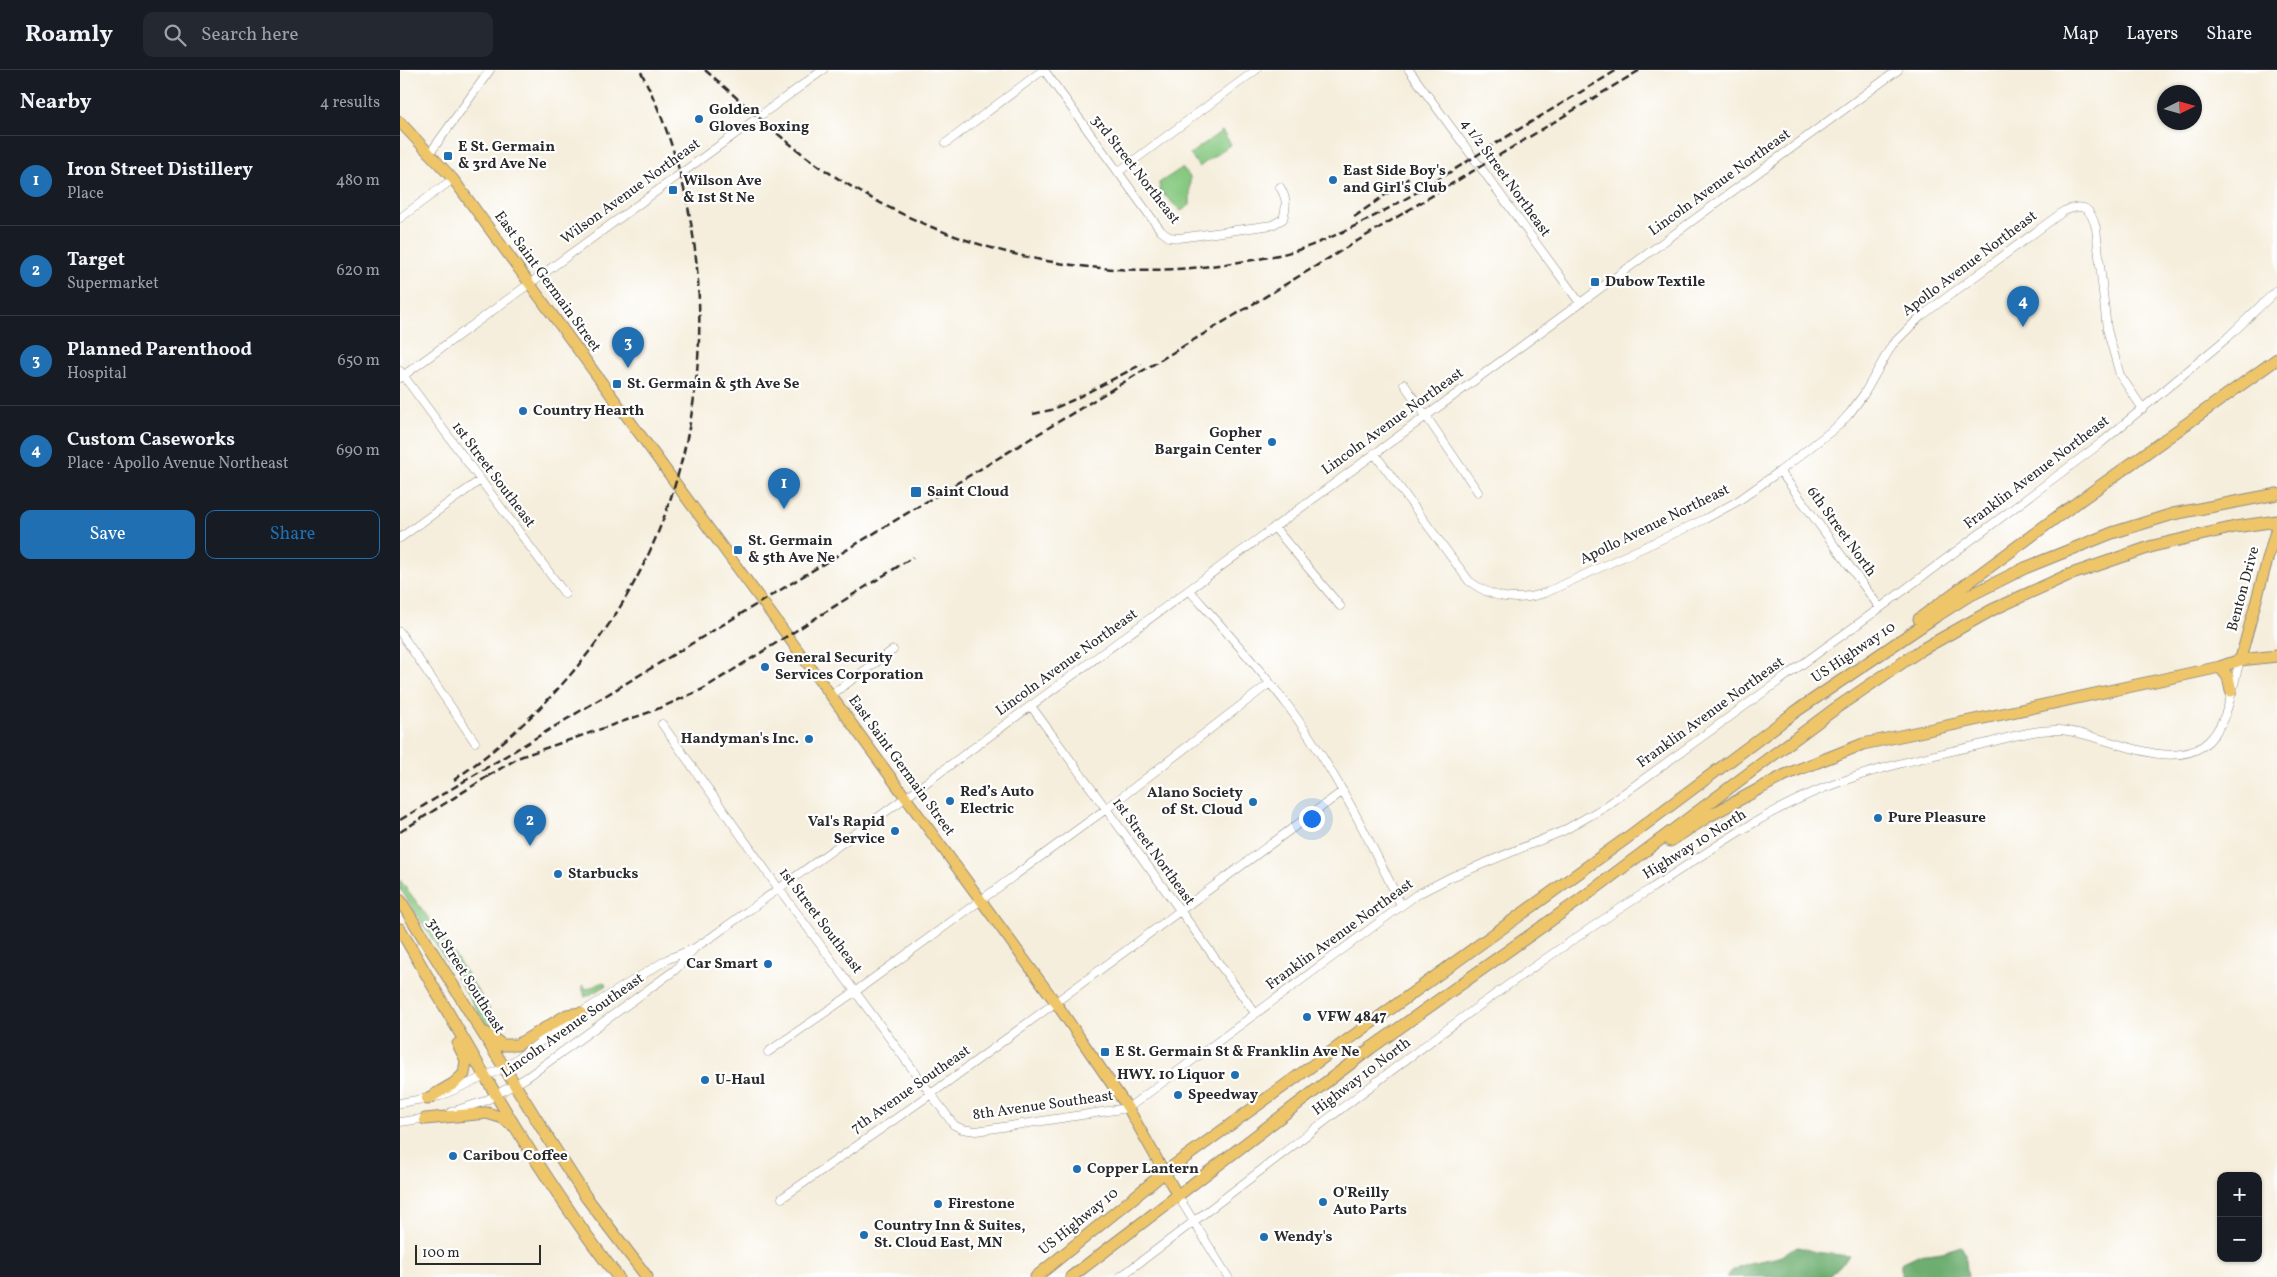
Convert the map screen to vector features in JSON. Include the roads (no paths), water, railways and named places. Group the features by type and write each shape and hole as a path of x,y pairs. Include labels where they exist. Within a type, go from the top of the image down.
{"highway":[{"path":"1846,676 1961,586 2277,358"},
{"path":"2252,376 2277,365"},
{"name":"US Highway 10","path":"1036,1277 1165,1172 1496,933 1846,676 1965,598 2052,556 2112,533 2173,514 2277,494"},
{"path":"1071,1277 1371,1048 1580,899 1836,708 1905,660 1957,628 2039,588 2119,557 2202,534 2277,520"},
{"path":"1580,899 1709,816 1785,776 1854,747 1906,733 2220,667 2240,660 2277,656"},
{"path":"2220,667 2228,676 2231,691"},
{"name":"3rd Street Southeast","path":"400,900 586,1197 647,1277"},
{"name":"3rd Street Southeast","path":"400,929 496,1095 524,1138"},
{"path":"427,1099 453,1084 464,1074 466,1064 464,1055 435,1002 430,981"},
{"path":"482,1030 502,1045 508,1047 528,1040 567,1015 581,1013"},
{"path":"425,1119 495,1114 508,1121 524,1138 569,1210 618,1277"}],"main road":[{"name":"East Saint Germain Street","path":"400,122 452,179 1056,1002 1128,1108 1178,1196"},
{"name":"Benton Drive","path":"2240,660 2277,525"}],"street":[{"path":"430,153 490,70"},
{"name":"Wilson Avenue Northeast","path":"401,375 823,70"},
{"path":"946,143 1044,70"},
{"name":"3rd Street Northeast","path":"1044,70 1161,231 1169,237 1179,238 1272,225 1283,218 1286,208 1287,198 1280,187"},
{"path":"1118,172 1256,70"},
{"name":"4 1/2 Street Northeast","path":"1409,70 1580,303"},
{"name":"Lincoln Avenue Northeast","path":"906,798 1898,70"},
{"path":"400,218 452,179"},
{"name":"Apollo Avenue Northeast","path":"1374,453 1457,568 1469,581 1482,591 1494,596 1514,598 1545,593 1705,519 1738,501 1780,471 1839,425 1850,413 1864,394 1892,345 1920,316 2064,211 2075,207 2086,208 2092,214 2096,228 2107,330 2120,375 2143,410"},
{"name":"Franklin Avenue Northeast","path":"1128,1108 1401,905 1434,885 1563,831 1605,807 1880,608 2143,410 2248,320 2277,290"},
{"name":"1st Street Southeast","path":"401,375 566,594"},
{"path":"1404,384 1478,492"},
{"name":"6th Street North","path":"1780,471 1880,608"},
{"path":"400,538 479,481"},
{"path":"1274,527 1340,606"},
{"path":"1189,590 1270,683 1309,736 1343,791 1401,905"},
{"path":"400,632 475,742"},
{"path":"831,695 892,650"},
{"name":"Highway 10 North","path":"1120,1277 1516,978 1593,925 1778,809 1838,783 1890,765 2042,731 2073,732 2153,753 2177,755 2189,752 2202,746 2219,727 2240,660"},
{"path":"768,1052 856,991 979,899 1106,809 1270,683"},
{"name":"1st Street Northeast","path":"1031,706 1179,912 1255,1013"},
{"name":"1st Street Southeast","path":"662,724 779,889 856,991 949,1120 962,1129"},
{"name":"7th Avenue Southeast","path":"782,1198 930,1094 1343,791"},
{"name":"Lincoln Avenue Southeast","path":"400,1103 427,1099 486,1078 504,1068 581,1013 668,959 693,949 906,798"},
{"name":"Lincoln Avenue Southeast","path":"400,1122 425,1119 468,1108 515,1085 675,970 693,949"},
{"name":"8th Avenue Southeast","path":"962,1129 976,1131 1128,1108"},
{"name":"East Saint Germain Street","path":"1178,1196 1228,1277"}],"railway":[{"path":"454,780 496,748 536,712 572,673 605,630 642,567 670,499 689,428 698,355 698,281 688,208 669,137 640,70"},
{"path":"705,70 782,138 814,163 875,200 919,222 966,240 1013,254 1061,263 1111,269 1161,270 1211,266 1264,258 1303,248 1338,234 1383,212 1617,70"},
{"path":"400,820 1640,70"},
{"path":"1354,217 1409,178"},
{"path":"1033,414 1051,410 1073,400 1142,364"},
{"path":"488,776 520,757 653,711 703,689 913,557"},
{"path":"400,832 493,773"}],"place":[{"name":"Golden Gloves Boxing","path":"699,119"},
{"name":"E St. Germain & 3rd Ave Ne","path":"448,156"},
{"name":"East Side Boy's and Girl's Club","path":"1333,180"},
{"name":"Wilson Ave & 1st St Ne","path":"673,190"},
{"name":"Dubow Textile","path":"1595,282"},
{"name":"Custom Caseworks","path":"2023,327"},
{"name":"Planned Parenthood","path":"628,368"},
{"name":"St. Germain & 5th Ave Se","path":"617,384"},
{"name":"Country Hearth","path":"523,411"},
{"name":"Gopher Bargain Center","path":"1272,442"},
{"name":"Saint Cloud","path":"916,492"},
{"name":"Iron Street Distillery","path":"784,509"},
{"name":"St. Germain & 5th Ave Ne","path":"738,550"},
{"name":"General Security Services Corporation","path":"765,667"},
{"name":"Handyman's Inc.","path":"809,739"},
{"name":"Red’s Auto Electric","path":"950,801"},
{"name":"Alano Society of St. Cloud","path":"1253,802"},
{"name":"Pure Pleasure","path":"1878,818"},
{"name":"Val's Rapid Service","path":"895,831"},
{"name":"Target","path":"530,846"},
{"name":"Starbucks","path":"558,874"},
{"name":"Car Smart","path":"768,964"},
{"name":"VFW 4847","path":"1307,1017"},
{"name":"E St. Germain St & Franklin Ave Ne","path":"1105,1052"},
{"name":"HWY. 10 Liquor","path":"1235,1075"},
{"name":"U-Haul","path":"705,1080"},
{"name":"Speedway","path":"1178,1095"},
{"name":"Caribou Coffee","path":"453,1156"},
{"name":"Copper Lantern","path":"1077,1169"},
{"name":"O'Reilly Auto Parts","path":"1323,1202"},
{"name":"Firestone","path":"938,1204"},
{"name":"Country Inn & Suites, St. Cloud East, MN","path":"864,1235"},
{"name":"Wendy's","path":"1264,1237"}]}
